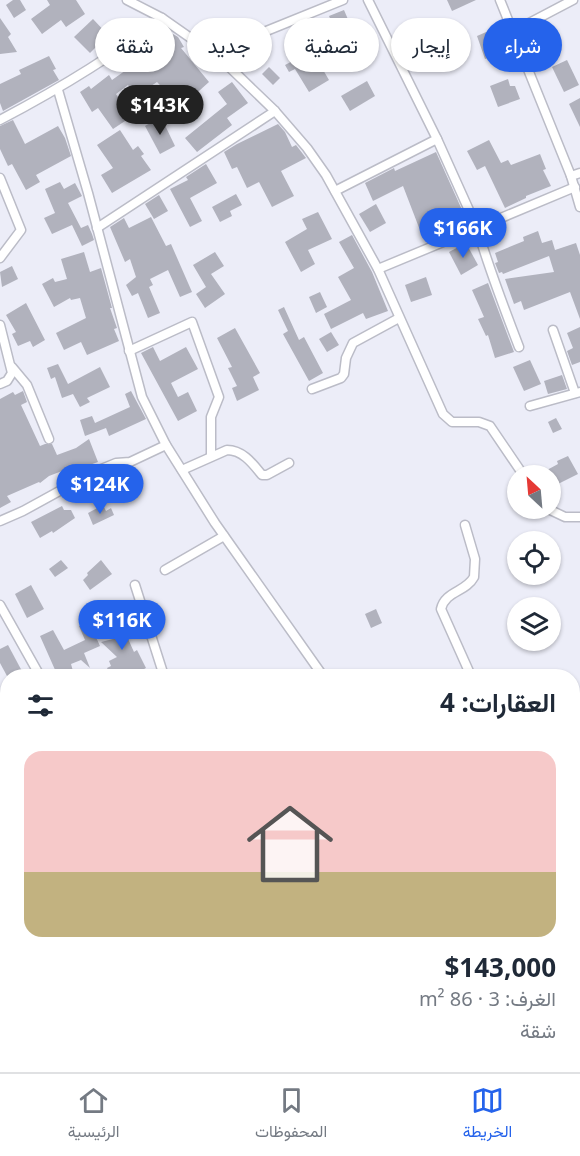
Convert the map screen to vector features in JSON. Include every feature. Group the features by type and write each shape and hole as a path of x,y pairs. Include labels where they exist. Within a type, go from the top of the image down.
{"street":[{"path":"127,0 162,18"},
{"path":"272,29 343,0"},
{"path":"368,0 477,228 494,284 519,347"},
{"path":"500,0 507,18"},
{"path":"539,18 573,0"},
{"path":"0,120 58,90 95,66"},
{"path":"234,72 275,111 307,148 335,191 389,291 443,414 452,422 479,423 490,426 517,465"},
{"path":"528,72 571,176 580,207"},
{"path":"58,90 142,396 166,445 224,536 318,669"},
{"path":"97,228 275,111"},
{"path":"335,191 436,139"},
{"path":"571,176 580,173"},
{"path":"0,178 21,230 0,258"},
{"path":"378,269 575,187"},
{"path":"312,389 341,378 345,374 346,358 353,343 399,318"},
{"path":"129,351 192,322 219,397 211,417 211,456"},
{"path":"0,325 12,367 27,385 49,439"},
{"path":"530,406 577,392 553,330"},
{"path":"0,384 10,378 12,367"},
{"path":"0,521 23,512 94,472 116,463 130,462 166,445"},
{"path":"182,470 211,456 234,450 252,462 262,475 290,463"},
{"path":"561,515 580,517"},
{"path":"465,525 475,559 474,577 466,586 446,597 441,609 466,669"},
{"path":"165,570 224,536"},
{"path":"135,585 162,669"},
{"path":"0,605 36,669"}],"building":[{"path":"13,0 20,0 26,10 14,18 6,5"},
{"path":"47,0 76,0 85,14 66,27 61,20 42,34 31,19 50,5"},
{"path":"447,0 476,0 452,11"},
{"path":"344,10 347,18 330,18 329,16"},
{"path":"0,18 11,34 8,37 17,52 0,54"},
{"path":"93,19 95,21 95,48 90,53 74,37"},
{"path":"483,33 483,53 477,36"},
{"path":"175,35 187,55 187,72 201,72 209,82 181,107 157,82 136,96 128,85 116,94 131,117 113,129 98,108 92,112 80,92 89,86 91,89 109,75 112,80 123,72 175,72"},
{"path":"49,56 59,80 3,111 0,103 0,84 21,74 19,70"},
{"path":"567,60 579,85 564,92 554,72 562,72 562,62"},
{"path":"272,70 280,78 273,85 262,74 272,72"},
{"path":"297,72 324,72 329,80 309,92"},
{"path":"508,79 510,86 515,86 520,99 498,107 490,86"},
{"path":"367,81 375,96 350,111 341,96"},
{"path":"232,82 248,103 227,118 232,125 197,152 185,138 227,104 218,92"},
{"path":"580,98 580,127 569,104"},
{"path":"161,117 175,146 160,154 145,126"},
{"path":"13,120 25,144 58,126 71,156 36,175 40,182 26,190 12,164 8,166 0,149 0,126"},
{"path":"278,124 285,132 292,147 296,145 306,158 281,171 294,196 272,207 259,182 247,188 237,167 232,169 224,152"},
{"path":"120,130 133,150 138,146 144,154 141,156 151,170 112,193 101,175 113,168 97,145"},
{"path":"489,140 501,163 508,160 511,165 540,154 546,169 543,170 551,186 505,208 485,166 477,170 467,151"},
{"path":"436,152 467,221 423,238 403,186 373,201 365,183 394,168 395,171"},
{"path":"206,164 217,183 190,198 202,221 190,227 170,189 188,180 186,177"},
{"path":"60,182 64,189 75,183 82,196 68,203 81,228 88,225 94,240 82,246 72,225 52,234 44,218 55,213 45,189"},
{"path":"236,194 242,205 230,211 232,216 220,222 212,207"},
{"path":"159,195 168,211 154,219 145,204"},
{"path":"376,204 386,223 370,232 359,214"},
{"path":"318,212 332,239 308,250 315,264 301,272 285,242 307,229 302,219"},
{"path":"151,217 166,246 171,244 192,292 180,297 168,270 150,279 153,285 149,287 160,313 148,318 138,293 132,296 126,285 136,277 130,259 125,262 110,227 124,218 129,228"},
{"path":"538,231 542,243 552,240 555,250 576,243 580,255 580,319 570,292 524,310 521,301 514,304 505,279 554,272 549,256 503,274 499,273 495,263 498,262 495,253 524,241 523,237"},
{"path":"352,235 372,272 388,311 366,319 363,313 331,329 324,314 351,300 338,277 354,268 339,242"},
{"path":"466,243 478,265 461,275 449,252"},
{"path":"84,252 90,272 101,268 117,328 114,329 119,341 87,355 81,342 64,350 56,333 86,318 80,298 71,300 70,298 54,307 42,284 53,278 55,282 67,279 61,259"},
{"path":"215,252 224,266 211,274 225,294 205,308 196,294 206,287 193,265"},
{"path":"12,266 18,279 2,287 0,272"},
{"path":"426,277 432,295 411,302 405,285"},
{"path":"488,283 514,352 495,358 488,335 486,336 478,319 484,317 472,290"},
{"path":"320,292 327,307 316,313 309,297"},
{"path":"26,303 45,340 33,347 30,341 18,346 12,334 16,332 6,315"},
{"path":"284,307 299,340 304,337 323,373 309,381 283,334 288,331 278,310"},
{"path":"580,327 580,362 572,365 567,351 573,348 567,333"},
{"path":"235,328 260,373 253,377 259,390 237,401 232,388 237,386 228,368 232,367 217,338"},
{"path":"331,332 339,345 327,352 319,339"},
{"path":"153,347 160,361 186,347 198,369 171,383 178,397 188,392 197,411 178,421 141,353"},
{"path":"530,360 541,384 524,391 513,367"},
{"path":"58,364 68,384 100,367 110,387 87,398 90,402 80,407 73,394 62,398 55,377 51,379 47,368"},
{"path":"562,375 567,389 548,394 544,381"},
{"path":"23,391 27,402 21,405 40,446 52,444 57,455 76,448 89,439 98,462 64,477 62,471 49,476 40,483 7,496 11,502 0,508 0,399 13,392 15,395"},
{"path":"131,391 146,419 109,436 106,428 85,436 80,420 92,416 95,423 130,407 125,394"},
{"path":"556,418 562,429 553,433 548,422"},
{"path":"568,456 578,474 561,482 561,465 556,465 557,461"},
{"path":"103,505 106,511 111,508 114,515 93,525 88,513"},
{"path":"62,506 64,510 71,510 75,518 53,533 52,531 40,538 31,522"},
{"path":"61,560 68,568 55,577 49,569"},
{"path":"101,560 112,574 90,590 83,580"},
{"path":"31,585 44,609 27,618 15,594"},
{"path":"376,609 382,623 371,628 365,614"},
{"path":"123,615 127,628 124,630 134,652 137,650 146,668 108,669 111,666 109,661 117,657 101,642 113,639 103,623 112,618 113,624"},
{"path":"90,623 92,636 95,635 100,646 84,653 90,668 81,660 71,664 72,669 55,669 40,636 53,630 64,650 85,640 79,626"},
{"path":"8,645 21,669 3,669 0,663 0,649"}]}
